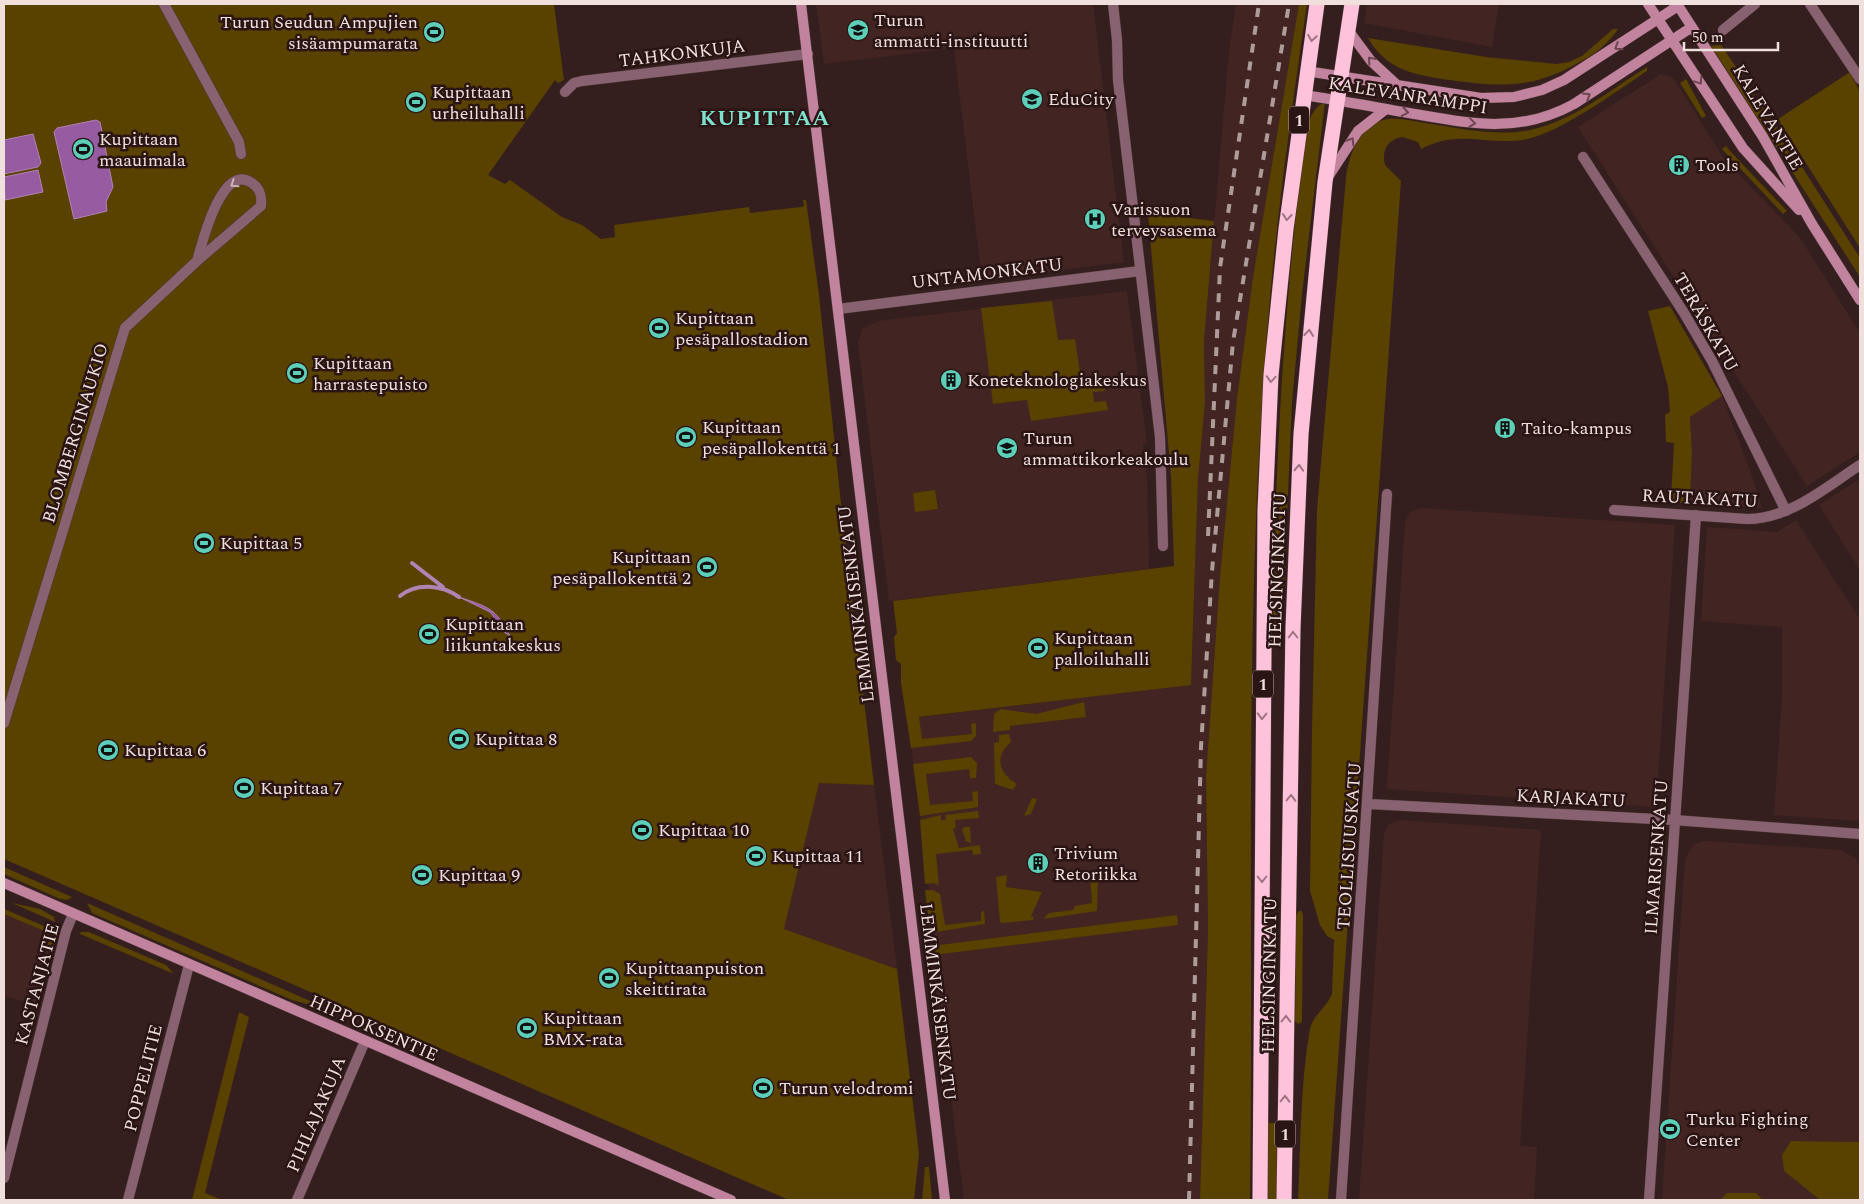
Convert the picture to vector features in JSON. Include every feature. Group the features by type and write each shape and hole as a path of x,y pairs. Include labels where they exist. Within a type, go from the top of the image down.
{"highway":[{"name":"HELSINGINKATU","path":"1260,1200 1265,511 1272,365 1286,229 1306,71 1317,4"},
{"name":"HELSINGINKATU","path":"1284,1200 1296,516 1306,364 1325,182 1352,4"}],"street":[{"path":"164,4 239,142 241,154"},
{"name":"LEMMINKÄISENKATU","path":"801,4 945,1200"},
{"path":"1113,4 1117,40 1118,80 1160,437 1163,546"},
{"name":"KALEVANTIE","path":"1648,4 1743,148 1812,224"},
{"path":"1723,30 1754,4"},
{"path":"1810,4 1860,79"},
{"name":"KALEVANRAMPPI","path":"1306,71 1481,98 1525,95 1564,80 1658,20 1678,5"},
{"name":"KALEVANTIE","path":"1678,5 1763,137 1812,224 1860,300"},
{"name":"KALEVANRAMPPI","path":"1303,95 1480,124 1531,122 1555,114 1574,104 1692,27"},
{"path":"1348,30 1367,57 1398,86"},
{"name":"TAHKONKUJA","path":"565,92 574,83 582,81 808,54"},
{"path":"1325,182 1358,131 1386,109"},
{"name":"TERÄSKATU","path":"1583,157 1712,361 1786,512"},
{"name":"BLOMBERGINAUKIO","path":"4,723 126,328 197,261 261,206 262,196 254,184 246,179 238,180 231,184 216,204 197,261"},
{"name":"UNTAMONKATU","path":"838,309 1140,271"},
{"name":"RAUTAKATU","path":"1614,510 1759,519 1786,512 1860,465"},
{"name":"TEOLLISUUSKATU","path":"1341,1200 1357,946 1369,804 1387,494"},
{"name":"ILMARISENKATU","path":"1649,1200 1696,515"},
{"name":"KARJAKATU","path":"1369,804 1674,820 1860,834"},
{"name":"HIPPOKSENTIE","path":"4,883 731,1200"},
{"name":"KASTANJATIE","path":"4,1178 66,931 73,914"},
{"name":"POPPELITIE","path":"128,1200 189,965"},
{"name":"PIHLAJAKUJA","path":"297,1200 365,1041"}],"shaded area":[{"name":"Kupittaan liikuntakeskus","path":"4,4 554,4 564,80 558,83 555,80 488,175 505,184 510,180 562,217 582,225 601,239 615,237 614,225 749,207 750,213 801,207 804,206 803,200 806,200 819,295 874,785 819,783 784,929 897,969 919,1154 914,1200 789,1200 4,859"},
{"path":"816,4 1093,4 1124,262 982,280 954,48 824,64"},
{"path":"1236,4 1299,4 1253,277 1237,398 1220,576 1206,777 1208,931 1200,1200 964,1200 933,955 937,954 908,719 1191,684 1198,479 1205,403 1204,342 1229,51"},
{"path":"1299,4 1307,4 1276,235 1267,328 1258,478 1252,684 1250,1200 1200,1200 1208,931 1206,777 1220,576 1237,398 1253,277"},
{"path":"1367,4 1499,4 1492,47 1364,23"},
{"path":"1613,29 1618,29 1610,40 1584,60 1546,78 1530,82 1500,85 1449,80 1413,73 1402,69 1383,57 1368,38 1486,57 1556,64 1569,62 1582,56"},
{"path":"1721,45 1774,123 1860,258 1860,277 1711,46"},
{"path":"1647,67 1647,71 1604,100 1569,121 1537,136 1509,141 1447,140 1421,149 1418,142 1402,137 1389,143 1385,151 1385,165 1401,181 1328,1200 1298,1200 1303,1093 1310,1029 1314,1019 1332,994 1334,940 1327,936 1320,925 1310,891 1312,730 1317,509 1346,177 1349,161 1360,137 1372,125 1380,121 1402,119 1504,133 1530,130 1546,126 1576,112"},
{"path":"1850,72 1860,92 1860,248 1778,119"},
{"path":"1661,74 1673,78 1725,160 1800,238 1860,333 1860,452 1807,486 1578,127"},
{"path":"1686,79 1706,116 1702,118 1680,83"},
{"path":"1325,102 1302,294 1292,402 1282,631 1273,631 1276,504 1282,378 1292,251 1307,125 1316,109"},
{"path":"96,120 100,122 113,187 106,202 107,211 74,219 54,132 57,128"},
{"path":"33,134 41,163 38,167 4,174 4,140"},
{"path":"1726,146 1787,211 1783,214 1722,149"},
{"path":"38,170 43,192 5,200 4,177"},
{"name":"Kupittaan palloiluhalli","path":"1148,213 1214,221 1204,342 1205,403 1198,479 1191,685 919,717 922,739 972,734 971,724 976,723 976,736 971,741 911,748 901,683 901,664 896,660 894,637 897,633 893,601 1174,566 1171,477"},
{"name":"Turun ammattikorkeakoulu","path":"1127,291 1147,443 1143,444 1147,476 1149,569 889,601 858,343 862,329 878,321"},
{"path":"1052,301 1058,340 1075,339 1081,379 1103,376 1105,391 1093,392 1094,402 1106,401 1108,410 1031,421 1027,400 993,404 981,308"},
{"path":"1670,306 1722,396 1690,417 1692,452 1690,503 1673,502 1671,500 1674,443 1666,442 1665,415 1670,412 1668,387 1648,311"},
{"path":"1722,396 1762,508 1690,503 1692,452 1690,417"},
{"path":"1860,479 1860,570 1819,505"},
{"path":"935,490 938,509 915,512 913,493"},
{"path":"1421,508 1675,525 1656,807 1387,789 1405,522 1410,512"},
{"path":"1796,520 1860,620 1860,821 1774,815 1782,697 1782,627 1701,621 1707,527 1777,532"},
{"path":"459,597 490,610 500,620 510,636 493,624 494,617 490,612"},
{"path":"1084,702 1086,717 1010,726 1010,730 993,732 994,714 1001,709 1036,714"},
{"path":"1009,734 1011,742 1002,753 1000,759 1002,769 1017,784 1013,790 995,784 994,743 999,742 999,735"},
{"path":"971,757 977,763 976,778 970,778 969,769 926,774 930,805 973,801 972,792 978,791 978,807 920,816 913,764"},
{"path":"819,782 874,785 897,969 784,929"},
{"path":"1032,798 1037,799 1031,814 1024,816"},
{"path":"978,811 979,818 955,820 956,828 953,829 959,848 980,845 981,854 973,855 972,850 936,854 939,886 934,883 925,884 920,820 941,815 941,820 946,820 945,815"},
{"path":"1400,820 1541,830 1520,1146 1537,1147 1534,1200 1359,1200 1384,834 1389,824"},
{"path":"964,827 970,827 971,843 966,841 962,830"},
{"path":"1705,841 1841,850 1856,859 1860,866 1860,1142 1791,1141 1782,1155 1784,1171 1820,1200 1763,1200 1756,1193 1727,1193 1720,1200 1662,1200 1685,859 1694,844"},
{"path":"4,867 72,897 67,900 60,899 4,874"},
{"path":"1007,875 1006,887 1042,892 1031,916 1034,917 1033,920 1000,922 996,877"},
{"path":"1090,876 1098,880 1097,911 1043,919 1049,913 1073,910 1075,906 1092,903"},
{"path":"925,890 933,890 940,894 945,925 981,921 981,912 984,911 985,924 930,933"},
{"path":"12,903 40,909 54,917 55,922"},
{"path":"87,903 326,1009 292,1000 92,913"},
{"path":"4,909 58,932 55,945 46,949 44,944 46,932 4,914"},
{"path":"1299,911 1302,911 1303,916 1302,1022 1298,1024 1295,1021 1296,915"},
{"path":"4,914 46,932 44,944 53,948 55,945 38,1005 4,996"},
{"path":"1177,915 1178,925 933,955 932,946"},
{"path":"81,932 89,932 166,965 174,974 80,934"},
{"path":"239,1012 249,1017 205,1193 222,1200 192,1200"},
{"path":"1268,1123 1278,1123 1277,1200 1268,1200"},
{"path":"1791,1141 1860,1142 1860,1200 1820,1200 1784,1171 1782,1155"},
{"path":"925,1167 929,1167 932,1200 922,1200"},
{"path":"1727,1193 1756,1193 1763,1200 1720,1200"}],"waterway":[{"path":"412,563 443,587"},
{"path":"400,596 414,589 430,587 445,590 459,597"}],"railway":[{"path":"1208,536 1220,268 1259,4"},
{"path":"1189,1200 1201,747 1212,571 1233,342 1289,4"}],"place":[{"name":"Turun ammatti-instituutti","path":"858,30"},
{"name":"Turun Seudun Ampujien sisäampumarata","path":"434,32"},
{"name":"EduCity","path":"1032,99"},
{"name":"Kupittaan urheiluhalli","path":"416,102"},
{"name":"Kupittaan maauimala","path":"83,149"},
{"name":"Tools","path":"1679,165"},
{"name":"Varissuon terveysasema","path":"1095,219"},
{"name":"Kupittaan pesäpallostadion","path":"659,328"},
{"name":"Kupittaan harrastepuisto","path":"297,373"},
{"name":"Koneteknologiakeskus","path":"951,380"},
{"name":"Taito-kampus","path":"1505,428"},
{"name":"Kupittaan pesäpallokenttä 1","path":"686,437"},
{"name":"Turun ammattikorkeakoulu","path":"1007,448"},
{"name":"Kupittaa 5","path":"204,543"},
{"name":"Kupittaan pesäpallokenttä 2","path":"707,567"},
{"name":"Kupittaan liikuntakeskus","path":"429,634"},
{"name":"Kupittaan palloiluhalli","path":"1038,648"},
{"name":"Kupittaa 8","path":"459,739"},
{"name":"Kupittaa 6","path":"108,750"},
{"name":"Kupittaa 7","path":"244,788"},
{"name":"Kupittaa 10","path":"642,830"},
{"name":"Kupittaa 11","path":"756,856"},
{"name":"Trivium Retoriikka","path":"1038,863"},
{"name":"Kupittaa 9","path":"422,875"},
{"name":"Kupittaanpuiston skeittirata","path":"609,978"},
{"name":"Kupittaan BMX-rata","path":"527,1028"},
{"name":"Turun velodromi","path":"763,1088"},
{"name":"Turku Fighting Center","path":"1670,1129"}],"district":[{"name":"KUPITTAA","path":"765,117"}]}
